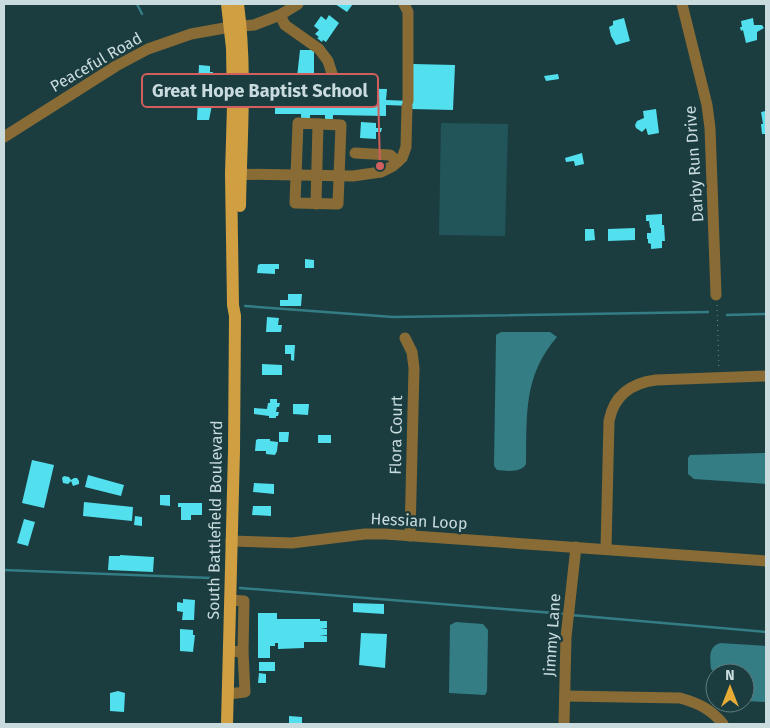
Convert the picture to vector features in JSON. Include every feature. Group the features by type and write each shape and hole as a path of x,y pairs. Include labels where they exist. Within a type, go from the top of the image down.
{"main road":[{"name":"South Battlefield Boulevard","path":"227,724 234,451 234,316 238,304 236,174 243,116 235,27 228,4"},
{"name":"South Battlefield Boulevard","path":"235,27 238,4"}],"street":[{"name":"Peaceful Road","path":"4,137 134,55 191,34 254,24 280,15 298,4"},
{"path":"236,174 353,176 381,172 394,166 402,158 406,147 408,103 408,12 404,4"},
{"name":"Darby Run Drive","path":"682,4 707,105 710,128 716,295"},
{"path":"280,15 286,25 319,49 328,61 334,80"},
{"path":"298,123 340,125 338,204 295,203 296,175 298,123"},
{"path":"316,204 318,124"},
{"path":"356,153 390,155 398,162"},
{"name":"Flora Court","path":"405,338 412,352 414,368 410,536"},
{"path":"606,549 609,421 617,400 632,386 647,381 766,376"},
{"name":"Hessian Loop","path":"231,541 286,543 375,534 766,561"},
{"name":"Jimmy Lane","path":"564,724 567,621 576,547"},
{"path":"228,694 245,692 243,652 244,600 230,600"},
{"path":"229,651 243,652"},
{"path":"565,696 680,698 707,708 723,724"}],"path":[{"path":"716,295 719,378"}],"shaded area":[{"path":"441,123 508,124 505,236 439,235"},
{"path":"501,332 550,332 557,337 538,366 529,397 526,429 526,464 521,469 513,471 497,470 494,466 496,335"},
{"path":"766,453 766,484 694,479 688,474 688,458 690,455"},
{"path":"456,622 483,624 488,630 487,691 485,695 449,693 450,625"},
{"path":"720,643 766,646 766,702 755,701 755,663 710,663 712,650"}],"building":[{"path":"335,4 353,4 347,12"},
{"path":"329,15 339,23 326,42 323,40 322,42 315,34 319,30 314,26 321,16 326,20"},
{"path":"624,18 630,41 616,45 609,27 613,25 613,21"},
{"path":"753,18 754,25 762,25 764,28 757,32 757,40 746,43 743,30 741,31 740,27 742,27 741,21"},
{"path":"300,50 314,50 314,78 320,79 319,97 321,97 321,94 329,94 329,88 387,89 386,100 411,101 413,64 455,65 453,110 411,109 411,106 386,105 386,116 333,115 333,119 325,119 325,115 310,115 310,120 301,120 301,114 275,114 275,94 299,95 299,77 297,77"},
{"path":"199,65 210,66 210,72 213,72 209,87 198,87"},
{"path":"558,74 559,79 546,81 544,76"},
{"path":"198,99 209,99 209,104 212,105 209,120 197,120"},
{"path":"656,109 659,133 648,135 646,128 642,132 636,128 637,121 644,118 643,111"},
{"path":"766,111 766,134 762,134 761,112"},
{"path":"361,122 376,123 376,128 382,128 381,132 376,132 376,139 360,138"},
{"path":"582,153 584,164 575,166 574,161 566,162 565,158"},
{"path":"662,214 665,241 662,241 662,248 651,249 647,233 651,233 651,228 649,221 646,221 646,215"},
{"path":"635,228 635,240 608,241 608,229"},
{"path":"585,229 594,229 595,240 585,241"},
{"path":"305,259 314,260 314,268 305,268"},
{"path":"279,264 279,269 275,269 275,274 257,273 258,265"},
{"path":"288,294 302,294 301,306 280,306 280,300 288,300"},
{"path":"267,317 279,318 278,325 282,325 281,332 266,332"},
{"path":"285,345 295,345 294,361 291,360 291,354 285,354"},
{"path":"262,364 282,365 282,375 262,375"},
{"path":"270,399 277,399 277,403 280,403 279,407 277,407 276,412 279,412 276,418 254,414 254,408 267,409"},
{"path":"293,404 309,404 308,415 293,414"},
{"path":"279,432 289,432 288,442 279,442"},
{"path":"318,435 331,435 331,443 318,443"},
{"path":"270,439 270,441 278,442 275,455 266,454 266,451 255,451 256,440"},
{"path":"32,460 54,465 44,508 22,503"},
{"path":"88,475 124,485 121,496 85,487"},
{"path":"64,476 69,477 71,480 77,478 79,484 73,486 71,481 68,484 63,483 62,478"},
{"path":"254,483 274,484 274,494 253,492"},
{"path":"160,495 170,495 170,506 160,505"},
{"path":"84,502 133,507 132,521 83,516"},
{"path":"178,503 202,503 202,515 191,515 191,520 181,520 181,507 178,507"},
{"path":"253,506 271,506 271,516 252,515"},
{"path":"135,516 142,517 142,526 134,525"},
{"path":"24,519 35,522 28,546 17,543"},
{"path":"109,556 154,557 153,572 108,570"},
{"path":"183,599 195,600 194,620 182,620 183,612 177,611 177,603 183,603"},
{"path":"353,603 384,604 384,614 353,612"},
{"path":"258,613 277,613 277,619 320,619 320,621 327,621 327,628 320,628 327,629 327,635 319,635 327,636 327,642 304,642 304,648 278,649 278,643 275,643 275,646 270,646 270,658 258,658"},
{"path":"180,629 193,630 193,635 195,635 193,652 180,651"},
{"path":"361,633 387,634 385,668 359,665"},
{"path":"259,662 275,662 275,671 259,671"},
{"path":"259,673 266,674 266,683 258,683"},
{"path":"118,691 125,693 124,712 110,711 110,693"},
{"path":"289,716 302,717 302,724 289,724"}],"waterway":[{"path":"137,4 142,14"},
{"path":"245,306 393,317 708,312"},
{"path":"727,315 766,314"},
{"path":"4,570 211,578 216,580 221,587"},
{"path":"240,588 566,614"},
{"path":"571,615 766,632"}],"place":[{"name":"Great Hope Baptist School","path":"380,166"}]}
